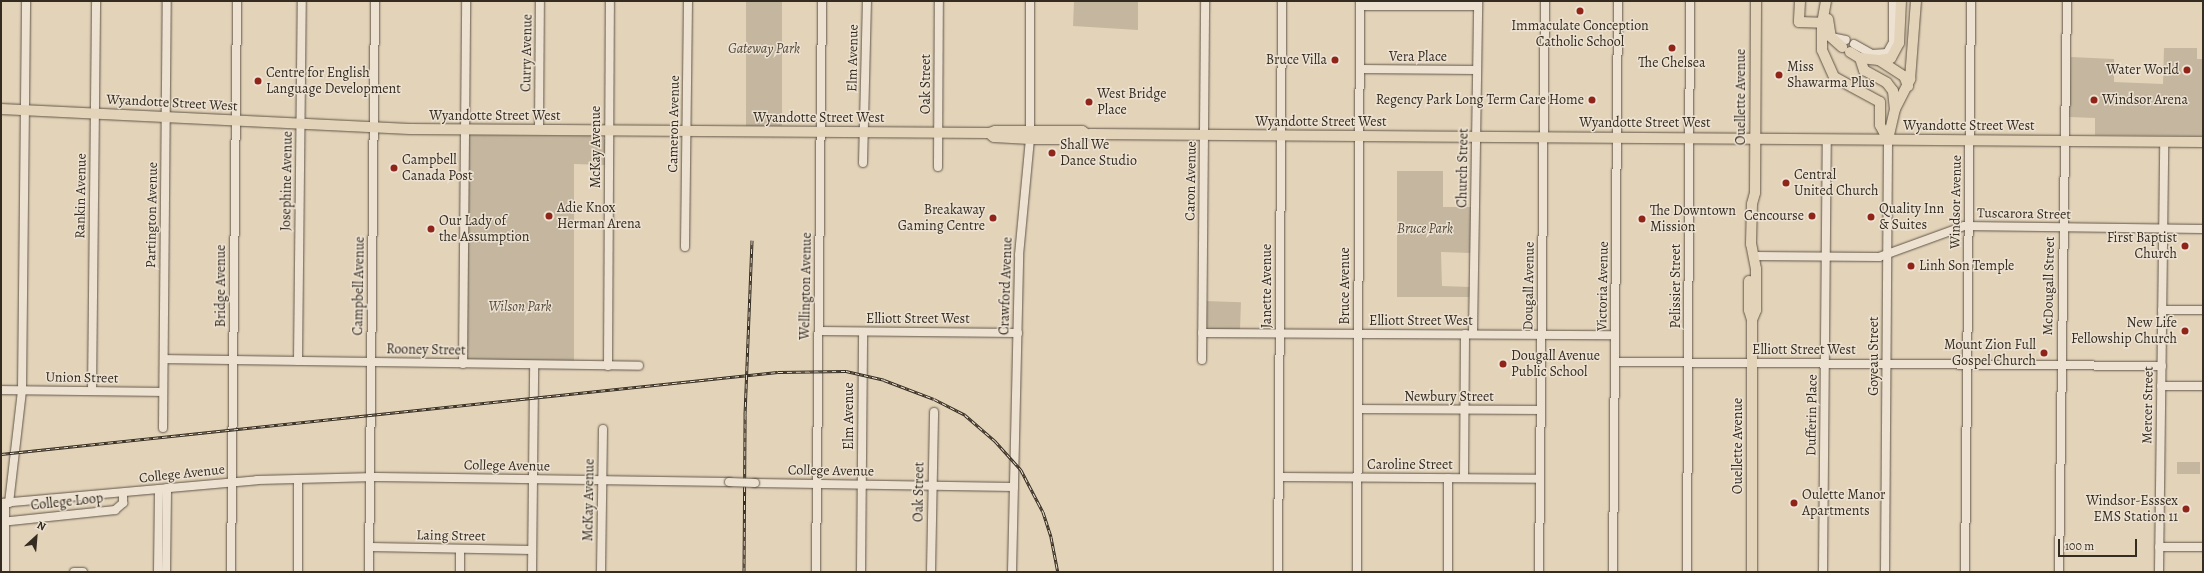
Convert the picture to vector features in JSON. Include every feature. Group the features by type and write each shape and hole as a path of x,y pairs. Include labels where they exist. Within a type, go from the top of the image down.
{"main road":[{"name":"Ouellette Avenue","path":"1752,572 1752,320 1756,310 1756,269 1754,257 1757,245 1758,211 1755,193 1756,1"},
{"path":"1800,1 1799,22 1822,23"},
{"path":"1826,1 1822,23 1822,50 1834,76 1880,102 1880,125 1888,140"},
{"path":"1826,1 1831,37 1848,46 1860,58 1864,70 1887,83 1893,91 1895,109"},
{"path":"1860,58 1879,60 1892,58 1897,52 1901,1"},
{"path":"1888,140 1895,109 1908,86 1916,1"},
{"path":"1879,60 1904,76 1908,86"},
{"name":"Wyandotte Street West","path":"1,109 374,128 465,130 989,133 994,137 1082,131 1087,134 1134,135 1476,136 2203,142"}],"street":[{"path":"5,572 3,521 22,390 26,1"},
{"name":"Rankin Avenue","path":"92,391 96,1"},
{"name":"Partington Avenue","path":"163,428 167,1"},
{"name":"Bridge Avenue","path":"231,572 237,1"},
{"name":"Josephine Avenue","path":"298,361 302,1"},
{"name":"Campbell Avenue","path":"369,572 375,1"},
{"path":"463,364 466,1"},
{"name":"Curry Avenue","path":"539,130 540,1"},
{"name":"McKay Avenue","path":"608,366 610,1"},
{"name":"Cameron Avenue","path":"685,247 688,1"},
{"name":"Wellington Avenue","path":"816,572 822,1"},
{"name":"Elm Avenue","path":"863,163 865,132 866,1"},
{"name":"Oak Street","path":"938,167 939,1"},
{"name":"Crawford Avenue","path":"1012,572 1020,255 1030,135 1030,1"},
{"name":"Caron Avenue","path":"1202,360 1206,1"},
{"name":"Janette Avenue","path":"1278,572 1282,1"},
{"name":"Dougall Avenue","path":"1539,572 1545,1"},
{"name":"Victoria Avenue","path":"1613,572 1618,1"},
{"name":"Pelissier Street","path":"1687,572 1690,1"},
{"path":"1848,46 1872,54 1887,53 1893,42 1893,1"},
{"name":"Windsor Avenue","path":"1965,572 1971,1"},
{"name":"McDougall Street","path":"2059,572 2067,1"},
{"path":"1360,3 1478,3"},
{"name":"Bruce Avenue","path":"1357,572 1360,3"},
{"name":"Church Street","path":"1464,478 1465,410 1476,136 1478,3"},
{"name":"Vera Place","path":"1360,69 1477,70"},
{"name":"Dufferin Place","path":"1823,572 1827,139"},
{"name":"Goyeau Street","path":"1885,572 1888,140"},
{"name":"Mercer Street","path":"2159,572 2164,141"},
{"name":"Tuscarora Street","path":"1754,257 1879,257 1969,226 2203,229"},
{"path":"2162,310 2203,310"},
{"name":"Elliott Street West","path":"819,331 1018,332"},
{"name":"Elm Avenue","path":"861,572 863,332"},
{"name":"Elliott Street West","path":"1202,333 1615,335"},
{"name":"Rooney Street","path":"164,358 639,366"},
{"name":"Elliott Street West","path":"1615,362 2162,366"},
{"path":"532,572 534,365"},
{"path":"2161,386 2203,386"},
{"name":"Union Street","path":"1,390 163,392"},
{"name":"Newbury Street","path":"1358,409 1541,410"},
{"name":"Oak Street","path":"931,572 934,412"},
{"name":"McKay Avenue","path":"601,572 602,429"},
{"name":"College Avenue","path":"5,503 232,482 370,477 1014,487"},
{"name":"Caroline Street","path":"1279,477 1540,479"},
{"path":"1448,478 1448,572"},
{"path":"298,479 298,572"},
{"path":"158,572 163,488"},
{"path":"163,488 166,572"},
{"name":"College Loop","path":"3,521 115,510 123,503 123,492"},
{"name":"Laing Street","path":"370,547 532,550"},
{"path":"2159,547 2203,547"},
{"path":"460,549 460,572"},
{"path":"74,572 83,572"}],"green space":[{"name":"Gateway Park","path":"746,1 782,1 782,126 746,126"},
{"path":"1074,1 1138,1 1138,30 1073,26"},
{"path":"2164,48 2197,48 2197,59 2203,59 2203,136 2095,135 2095,118 2069,117 2071,57 2114,59 2114,82 2163,84"},
{"name":"Wilson Park","path":"468,135 602,136 605,140 605,165 574,164 574,363 466,361"},
{"name":"Bruce Park","path":"1397,171 1443,171 1443,207 1472,207 1471,253 1441,252 1442,286 1470,287 1470,297 1397,297"},
{"path":"1206,301 1241,302 1240,330 1205,329"},
{"path":"2177,462 2200,462 2200,474 2177,474"}],"railway":[{"path":"744,572 745,415 752,240"},
{"path":"1,454 778,372 846,371 884,380 934,399 965,415 995,441 1021,470 1043,512 1051,537 1058,572"}],"place":[{"name":"Immaculate Conception Catholic School","path":"1580,11"},
{"name":"The Chelsea","path":"1672,48"},
{"name":"Bruce Villa","path":"1335,60"},
{"name":"Water World","path":"2187,70"},
{"name":"Miss Shawarma Plus","path":"1779,75"},
{"name":"Centre for English Language Development","path":"258,81"},
{"name":"Regency Park Long Term Care Home","path":"1592,100"},
{"name":"Windsor Arena","path":"2094,100"},
{"name":"West Bridge Place","path":"1089,102"},
{"name":"Shall We Dance Studio","path":"1052,153"},
{"name":"Campbell Canada Post","path":"394,168"},
{"name":"Central United Church","path":"1786,183"},
{"name":"Adie Knox Herman Arena","path":"549,216"},
{"name":"Cencourse","path":"1812,216"},
{"name":"Quality Inn & Suites","path":"1871,217"},
{"name":"Breakaway Gaming Centre","path":"993,218"},
{"name":"The Downtown Mission","path":"1642,219"},
{"name":"Our Lady of the Assumption","path":"431,229"},
{"name":"First Baptist Church","path":"2185,246"},
{"name":"Linh Son Temple","path":"1911,266"},
{"name":"New Life Fellowship Church","path":"2185,331"},
{"name":"Mount Zion Full Gospel Church","path":"2044,353"},
{"name":"Dougall Avenue Public School","path":"1503,364"},
{"name":"Oulette Manor Apartments","path":"1794,503"},
{"name":"Windsor-Esssex EMS Station 11","path":"2186,509"}]}
